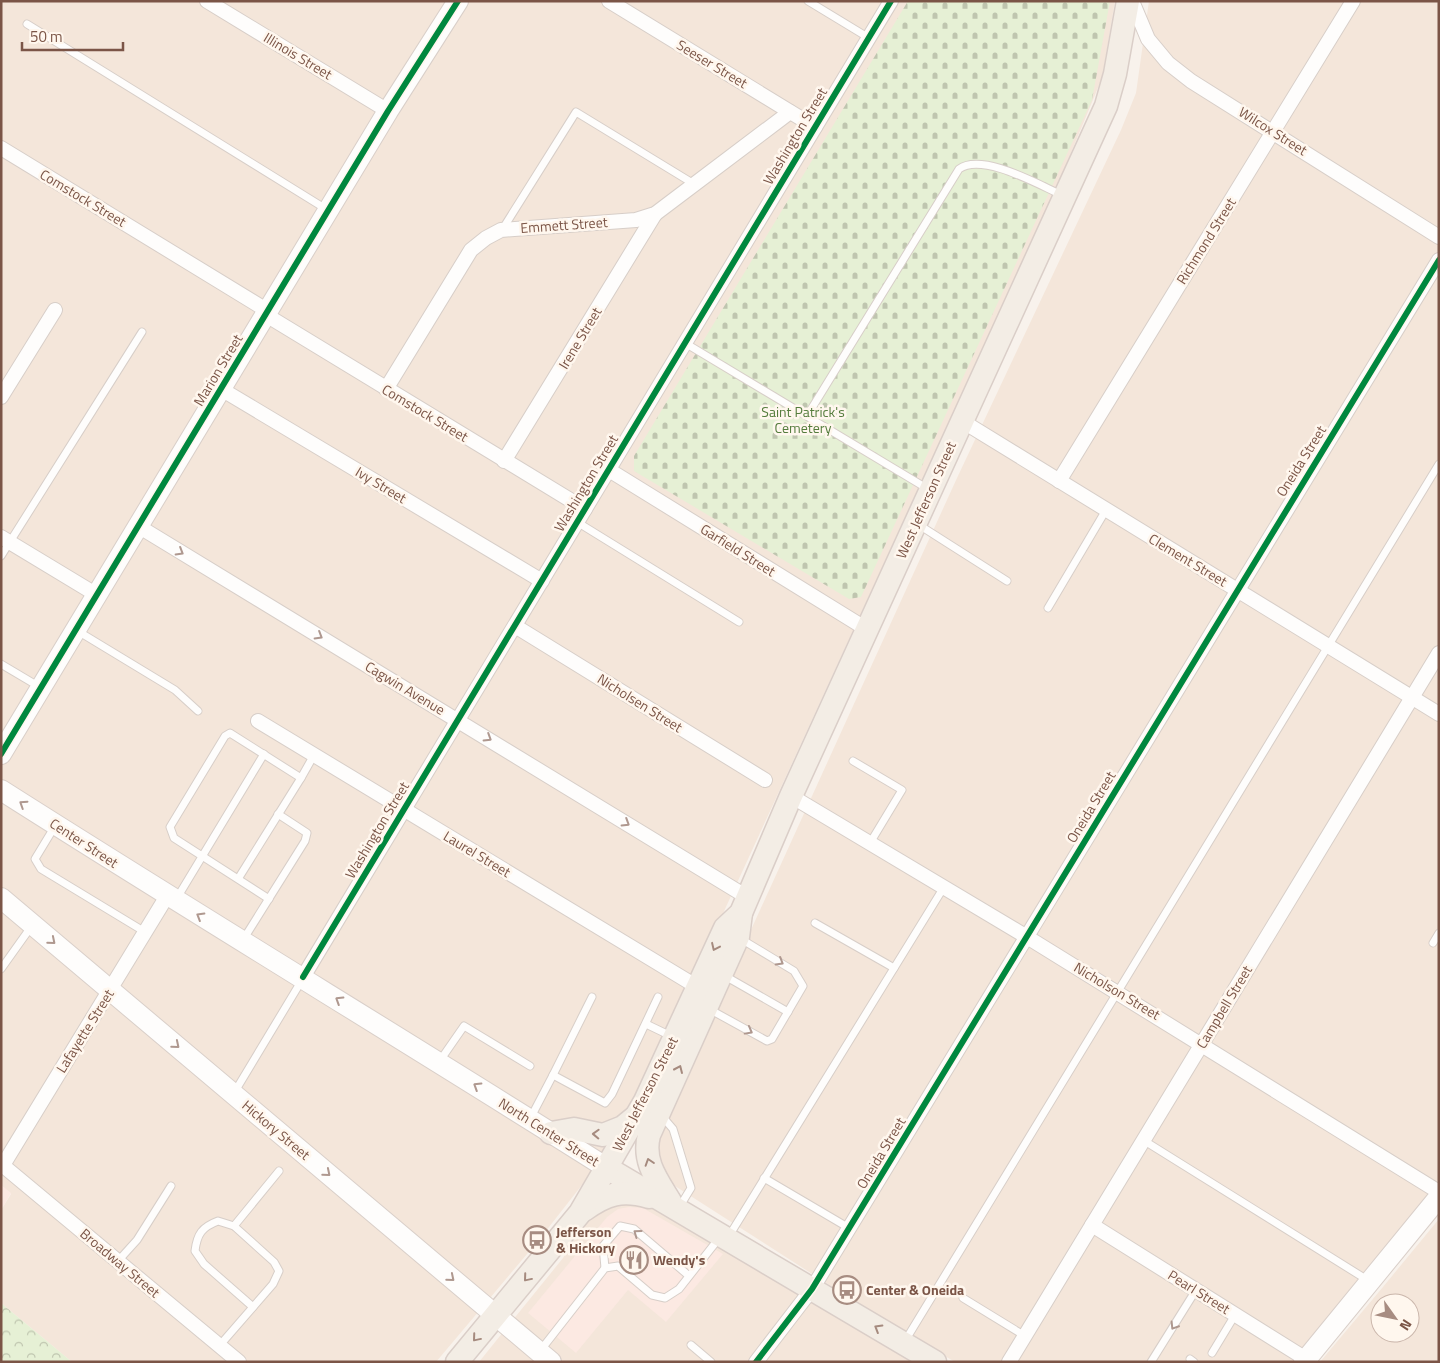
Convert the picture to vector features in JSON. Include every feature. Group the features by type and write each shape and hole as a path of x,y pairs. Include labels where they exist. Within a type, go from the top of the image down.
{"main road":[{"name":"West Jefferson Street","path":"457,1362 580,1214 607,1168 648,1114 674,1038 705,997 725,928 744,905 1106,106 1115,74 1128,1"},
{"path":"675,1207 647,1161 648,1114 705,997 722,974 738,937 744,905"},
{"path":"551,1132 574,1130 602,1135 648,1114"},
{"name":"North Center Street","path":"607,1168 935,1362"},
{"path":"580,1214 607,1196 629,1192 675,1207"}],"street":[{"name":"Illinois Street","path":"207,1 388,111"},
{"name":"Marion Street","path":"1,754 388,111 458,1"},
{"name":"Seeser Street","path":"609,1 815,128"},
{"name":"Washington Street","path":"303,977 891,1"},
{"name":"Wilcox Street","path":"1132,1 1148,39 1168,62 1191,81 1274,131 1439,237"},
{"name":"Richmond Street","path":"1059,481 1353,1"},
{"name":"Emmett Street","path":"386,389 470,250 486,238 502,230 636,220 655,214 790,112"},
{"name":"Comstock Street","path":"1,148 386,389 585,509"},
{"name":"Irene Street","path":"504,461 655,214"},
{"name":"Oneida Street","path":"756,1362 812,1289 1028,937 1236,590 1439,260"},
{"path":"1,397 55,310"},
{"name":"Ivy Street","path":"221,389 542,581"},
{"name":"Clement Street","path":"962,421 1439,714"},
{"name":"Garfield Street","path":"609,470 868,630"},
{"name":"Cagwin Avenue","path":"138,526 458,720 744,905"},
{"path":"6,540 97,595"},
{"name":"Nicholsen Street","path":"514,626 765,780"},
{"name":"Campbell Street","path":"1009,1362 1439,653"},
{"name":"Laurel Street","path":"258,720 705,997"},
{"name":"Center Street","path":"1,790 171,898"},
{"name":"Nicholson Street","path":"792,796 1028,937 1439,1192"},
{"name":"Hickory Street","path":"1,898 545,1357"},
{"name":"North Center Street","path":"171,898 303,977 607,1168"},
{"name":"Lafayette Street","path":"2,1164 145,932 171,898"},
{"name":"Broadway Street","path":"2,1164 240,1362"},
{"path":"1305,1360 1439,1197"},
{"name":"Pearl Street","path":"1092,1225 1305,1360"}],"lane":[{"path":"808,1 869,38"},
{"path":"26,24 328,211"},
{"path":"502,230 576,112 694,184"},
{"path":"807,416 959,169 971,164 990,166 1022,177 1064,197"},
{"path":"1,556 6,540 142,332"},
{"path":"685,343 930,491"},
{"path":"904,1343 1439,464"},
{"path":"1048,608 1106,510"},
{"path":"577,522 739,622"},
{"path":"916,523 1007,580"},
{"path":"76,630 175,690 198,712"},
{"path":"1,664 41,688"},
{"path":"269,899 174,838 170,827 225,736 230,733 301,778"},
{"path":"171,898 202,856 264,754"},
{"path":"238,879 314,755"},
{"path":"853,761 902,790 870,843"},
{"path":"242,941 305,840 307,833 278,814"},
{"path":"56,825 35,859 41,869 145,932"},
{"path":"605,1268 618,1266 652,1294 665,1298 679,1289 688,1276 724,1236 764,1178 944,887"},
{"path":"816,923 894,968"},
{"path":"1,969 32,924"},
{"path":"1433,942 1439,933"},
{"path":"705,997 767,1041 772,1039 788,1012 802,986 794,971 738,937"},
{"path":"722,974 788,1012"},
{"path":"234,1094 303,977"},
{"path":"530,1120 592,997"},
{"path":"553,1075 604,1103 612,1094 658,997"},
{"path":"646,1024 674,1038"},
{"path":"439,1063 464,1026 530,1066"},
{"path":"648,1114 673,1130 691,1188 675,1207"},
{"path":"1143,1140 1370,1282"},
{"path":"234,1226 278,1171"},
{"path":"764,1178 849,1228"},
{"path":"118,1261 137,1240 172,1186"},
{"path":"220,1345 273,1284 279,1271 274,1262 234,1226 218,1221 204,1226 196,1240 195,1251 204,1264 253,1307"},
{"path":"545,1357 605,1268 603,1246 620,1226 634,1229 688,1276"},
{"path":"1151,1362 1196,1290"},
{"path":"962,1298 1025,1336"},
{"path":"1212,1353 1235,1314"},
{"path":"691,1345 711,1362"}],"shaded area":[{"path":"1,1 1115,1 1102,78 1056,189 640,1094 589,1176 538,1241 436,1362 72,1362 1,1303 1,1210 11,1194 1,1185"},
{"path":"1149,1 1439,1 1439,1180 1417,1211 1292,1362 955,1362 870,1311 675,1186 661,1174 655,1163 662,1125 957,478 1121,130 1136,93"},
{"path":"1,1185 11,1193 1,1210"},
{"path":"640,1200 913,1362 479,1362 563,1258 589,1217 606,1208"},
{"path":"629,1207 643,1208 723,1254 666,1322 628,1290 576,1353 528,1313 607,1217 618,1209"},
{"path":"1439,1219 1439,1362 1320,1362 1370,1302 1370,1343 1420,1343 1420,1293 1378,1293"}],"green space":[{"name":"Saint Patrick's Cemetery","path":"908,1 1110,1 1092,100 861,597 849,599 634,471 634,456"},
{"path":"1,1303 72,1362 1,1362"}],"cycle path":[{"path":"1,754 388,111 458,1"},
{"path":"303,977 891,1"},
{"path":"756,1362 812,1289 1439,260"}],"place":[{"name":"Jefferson & Hickory","path":"537,1240"},
{"name":"Wendy's","path":"634,1260"},
{"name":"Center & Oneida","path":"847,1290"}]}
